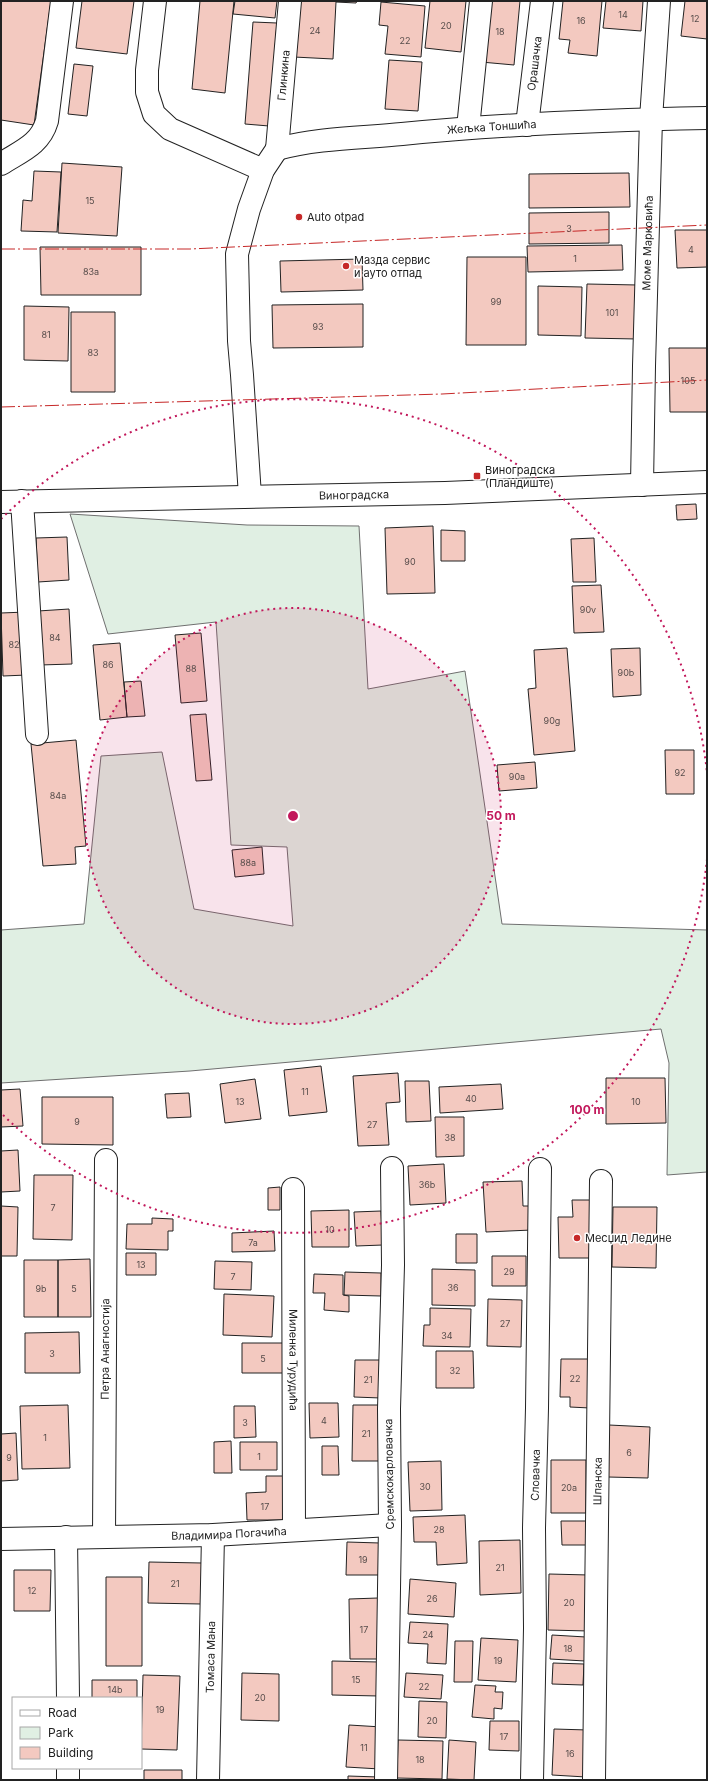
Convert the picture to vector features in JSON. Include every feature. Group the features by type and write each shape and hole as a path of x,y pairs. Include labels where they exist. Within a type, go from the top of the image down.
{"street":[{"path":"1,164 36,141 44,132 48,121 62,1"},
{"path":"155,1 147,70 147,92 154,114 170,129 264,170"},
{"name":"Глинкина","path":"277,149 290,1"},
{"path":"468,128 481,1"},
{"name":"Орашачка","path":"527,125 542,1"},
{"name":"Моме Марковића","path":"642,485 651,119 660,1"},
{"name":"Жељка Тоншића","path":"277,149 313,142 468,128 651,119 707,118"},
{"path":"250,496 239,341 237,254 249,210 264,170 277,149"},
{"name":"Виноградска","path":"12,502 445,493 707,482"},
{"path":"12,502 37,734"},
{"name":"Петра Анагностија","path":"104,1537 106,1160"},
{"name":"Сремскокарловачка","path":"386,1780 390,1525 388,1409 393,1265 392,1168"},
{"name":"Словачка","path":"532,1780 535,1628 534,1528 540,1169"},
{"name":"Шпанска","path":"594,1780 601,1181"},
{"name":"Миленка Турудића","path":"294,1189 294,1530"},
{"name":"Владимира Погачића","path":"1,1539 213,1535 390,1525"},
{"name":"Томаса Мана","path":"208,1780 213,1535"},
{"path":"66,1537 68,1697"},
{"path":"68,1769 68,1780"}],"green space":[{"path":"70,514 247,525 359,526 368,689 465,671 502,924 707,930 707,1172 667,1175 669,1063 661,1029 190,1071 1,1083 1,930 84,924 101,756 162,752 194,909 293,926 287,847 231,845 216,622 108,634"}],"building":[{"path":"1,1 51,1 34,125 1,120"},
{"path":"82,1 134,1 127,54 76,48"},
{"path":"200,1 234,1 225,93 192,89"},
{"path":"235,1 277,1 275,18 233,14"},
{"path":"298,1 357,1 356,3 336,2 333,59 294,57"},
{"path":"430,1 466,1 461,52 425,48"},
{"path":"486,1 520,1 514,65 481,62"},
{"path":"563,1 602,1 597,56 568,53 570,40 559,39"},
{"path":"606,1 643,1 641,31 603,28"},
{"path":"685,1 707,1 707,39 681,36"},
{"path":"381,2 425,6 421,57 385,54 388,26 379,25"},
{"path":"253,22 277,23 269,126 245,124"},
{"path":"389,60 422,62 418,111 385,109"},
{"path":"74,64 93,66 87,116 68,114"},
{"path":"62,163 122,167 117,236 58,233"},
{"path":"34,171 61,172 57,232 21,231 23,200 32,201"},
{"path":"629,173 630,207 529,208 529,174"},
{"path":"609,212 609,243 529,244 529,213"},
{"path":"675,230 707,230 707,267 677,268"},
{"path":"622,245 623,270 528,272 527,246"},
{"path":"40,247 141,247 141,295 41,295"},
{"path":"467,257 526,257 526,345 466,345"},
{"path":"362,259 363,290 281,292 280,261"},
{"path":"587,284 638,285 637,339 585,338"},
{"path":"538,286 582,287 581,336 538,335"},
{"path":"363,304 363,347 273,348 272,305"},
{"path":"24,306 69,307 68,361 24,360"},
{"path":"71,312 115,312 115,392 71,392"},
{"path":"669,348 707,348 707,412 670,412"},
{"path":"696,504 697,519 677,520 676,505"},
{"path":"433,526 435,593 387,594 385,528"},
{"path":"441,530 465,531 465,561 441,561"},
{"path":"67,537 69,580 38,582 36,538"},
{"path":"594,538 596,582 573,582 571,539"},
{"path":"601,585 604,632 574,633 572,586"},
{"path":"69,609 72,664 40,665 38,611"},
{"path":"26,612 27,675 3,676 1,613"},
{"path":"201,633 207,701 181,703 175,635"},
{"path":"120,643 127,717 100,720 93,645"},
{"path":"567,648 575,751 534,755 528,689 536,688 534,650"},
{"path":"640,648 641,695 613,697 611,649"},
{"path":"141,681 145,716 127,717 124,682"},
{"path":"206,714 212,780 196,781 190,715"},
{"path":"76,740 86,846 75,847 76,864 43,866 31,744"},
{"path":"665,750 694,750 694,794 666,794"},
{"path":"535,762 537,788 499,791 497,765"},
{"path":"262,847 264,874 235,877 232,850"},
{"path":"321,1066 327,1112 289,1116 284,1070"},
{"path":"398,1073 400,1102 386,1103 389,1145 358,1146 353,1076"},
{"path":"606,1078 665,1078 666,1123 606,1124"},
{"path":"255,1079 261,1119 225,1123 220,1084"},
{"path":"405,1081 429,1081 431,1121 406,1122"},
{"path":"501,1084 503,1109 440,1113 439,1087"},
{"path":"20,1089 23,1126 1,1127 1,1090"},
{"path":"189,1093 191,1117 167,1118 165,1094"},
{"path":"42,1097 113,1097 113,1145 42,1144"},
{"path":"435,1117 464,1117 464,1156 436,1157"},
{"path":"18,1150 20,1191 1,1192 1,1151"},
{"path":"444,1164 446,1203 410,1205 408,1166"},
{"path":"34,1175 73,1175 72,1240 33,1239"},
{"path":"522,1181 523,1206 531,1206 532,1230 486,1232 483,1182"},
{"path":"280,1187 280,1210 268,1210 268,1188"},
{"name":"Месџид Ледине","path":"572,1200 594,1200 595,1258 559,1258 558,1217 573,1217"},
{"path":"1,1206 18,1207 17,1256 1,1256"},
{"path":"613,1207 657,1207 656,1268 612,1267"},
{"path":"349,1210 349,1247 312,1247 311,1211"},
{"path":"381,1211 383,1245 356,1246 354,1212"},
{"path":"152,1218 173,1219 173,1231 168,1231 168,1250 126,1249 127,1224 152,1224"},
{"path":"274,1231 275,1251 232,1252 232,1233"},
{"path":"456,1234 477,1234 477,1263 456,1263"},
{"path":"126,1253 156,1253 156,1275 126,1275"},
{"path":"492,1256 526,1256 526,1286 492,1286"},
{"path":"90,1259 91,1317 58,1317 58,1260"},
{"path":"24,1260 58,1260 58,1317 24,1317"},
{"path":"215,1261 252,1262 251,1290 214,1289"},
{"path":"432,1269 475,1270 475,1306 432,1305"},
{"path":"345,1272 381,1273 381,1296 344,1295"},
{"path":"314,1274 343,1275 343,1295 349,1296 349,1312 324,1310 325,1293 313,1293"},
{"path":"224,1294 274,1296 272,1337 223,1335"},
{"path":"488,1299 522,1300 521,1347 487,1346"},
{"path":"430,1308 471,1309 470,1347 423,1346 424,1325 430,1325"},
{"path":"79,1332 80,1373 25,1373 25,1333"},
{"path":"242,1343 284,1343 284,1373 242,1373"},
{"path":"436,1351 473,1351 474,1388 436,1388"},
{"path":"561,1359 591,1359 590,1408 570,1407 570,1397 560,1397"},
{"path":"355,1360 382,1360 381,1398 354,1397"},
{"path":"309,1403 338,1403 339,1437 310,1438"},
{"path":"68,1405 70,1468 22,1469 20,1406"},
{"path":"353,1405 380,1405 380,1461 352,1461"},
{"path":"234,1406 255,1406 256,1437 234,1438"},
{"path":"609,1425 650,1427 648,1478 608,1477"},
{"path":"16,1433 18,1480 1,1481 1,1434"},
{"path":"231,1441 232,1473 214,1473 214,1442"},
{"path":"240,1442 277,1442 277,1470 240,1470"},
{"path":"322,1446 338,1446 339,1475 322,1475"},
{"path":"551,1460 586,1460 586,1513 551,1513"},
{"path":"441,1461 442,1510 410,1511 408,1462"},
{"path":"266,1476 284,1476 284,1520 247,1520 246,1493 266,1492"},
{"path":"465,1515 467,1563 437,1565 436,1542 414,1542 413,1517"},
{"path":"561,1521 588,1521 588,1545 562,1545"},
{"path":"520,1540 521,1593 480,1595 479,1541"},
{"path":"347,1542 380,1543 379,1575 346,1575"},
{"path":"149,1562 202,1563 201,1604 148,1603"},
{"path":"14,1570 51,1570 50,1611 14,1611"},
{"path":"549,1574 589,1575 589,1631 548,1630"},
{"path":"106,1577 142,1577 142,1666 106,1666"},
{"path":"410,1579 456,1583 454,1617 408,1614"},
{"path":"378,1598 379,1659 350,1659 349,1599"},
{"path":"410,1622 448,1624 446,1664 427,1663 428,1644 408,1643"},
{"path":"552,1635 586,1637 585,1661 550,1659"},
{"path":"481,1638 518,1640 516,1682 478,1680"},
{"path":"455,1641 473,1641 472,1682 454,1682"},
{"path":"332,1661 379,1662 379,1696 332,1695"},
{"path":"553,1663 584,1664 583,1685 552,1684"},
{"path":"242,1673 279,1674 279,1721 241,1720"},
{"path":"406,1673 443,1675 441,1699 404,1697"},
{"path":"143,1675 180,1676 177,1750 142,1749"},
{"path":"92,1680 137,1680 137,1697 92,1697"},
{"path":"475,1685 496,1686 495,1692 503,1692 502,1709 494,1708 494,1719 472,1717"},
{"path":"419,1701 447,1702 446,1738 418,1737"},
{"path":"490,1721 519,1721 519,1751 489,1750"},
{"path":"349,1725 382,1727 380,1769 346,1767"},
{"path":"554,1729 588,1730 586,1777 552,1775"},
{"path":"398,1740 443,1741 442,1779 397,1778"},
{"path":"449,1740 476,1742 474,1780 447,1779"},
{"path":"144,1770 182,1770 182,1780 144,1780"},
{"path":"348,1776 379,1777 379,1780 348,1780"}],"power":[{"path":"1,249 190,249 707,225"},
{"path":"1,407 442,394 707,380"}],"place":[{"name":"Auto otpad","path":"299,217"},
{"name":"Мазда сервис и ауто отпад","path":"346,266"},
{"name":"Виноградска (Пландиште)","path":"477,476"},
{"name":"Месџид Ледине","path":"577,1238"}]}
